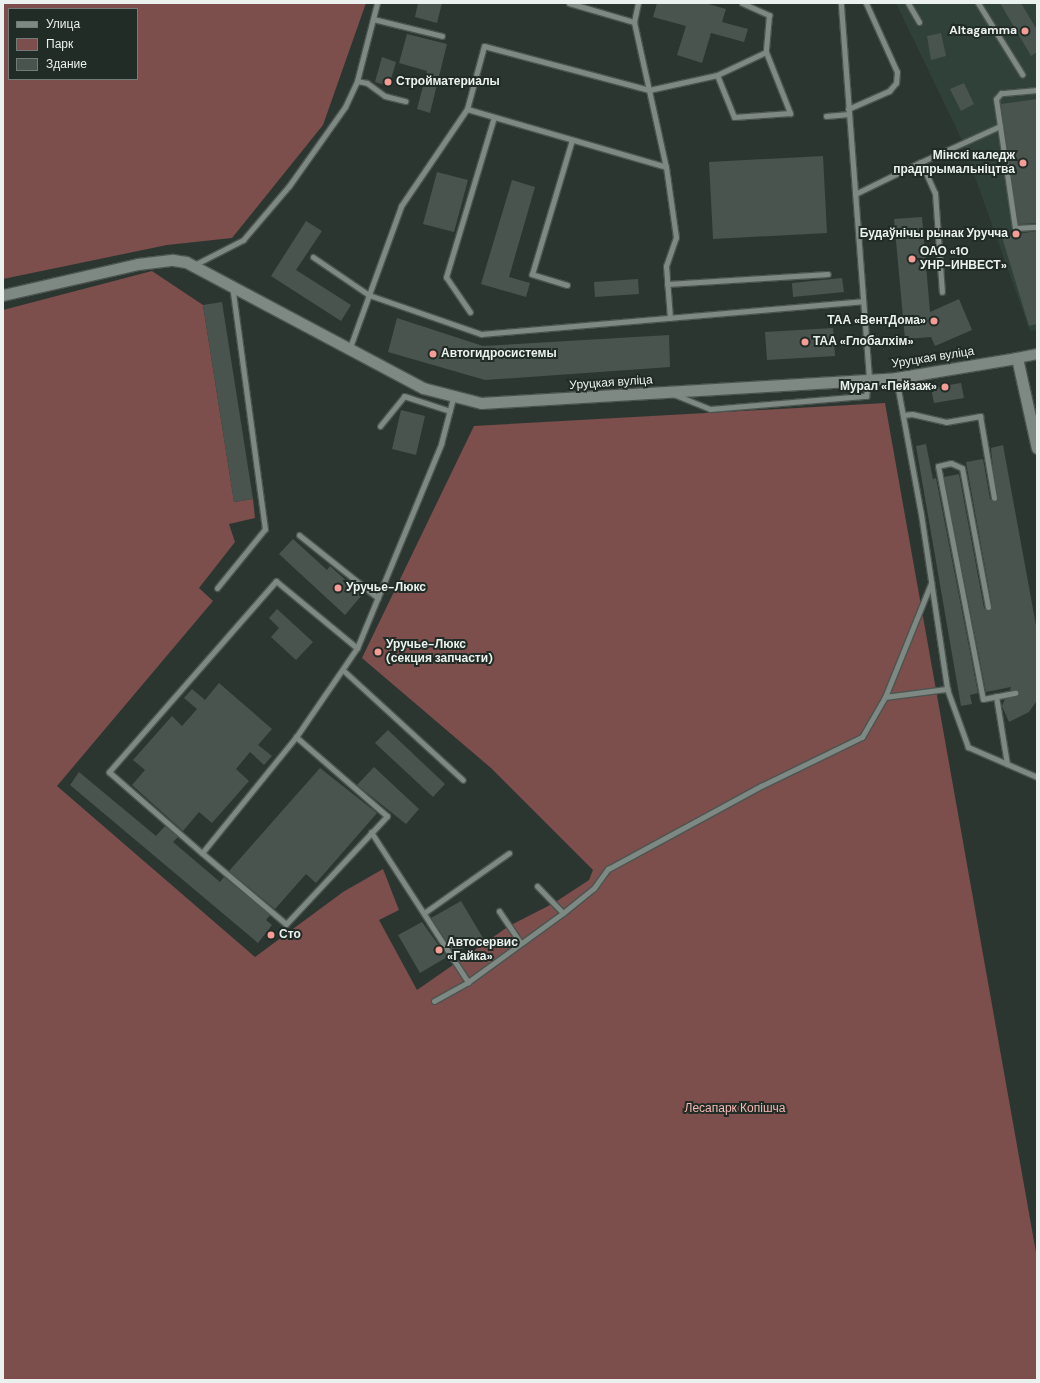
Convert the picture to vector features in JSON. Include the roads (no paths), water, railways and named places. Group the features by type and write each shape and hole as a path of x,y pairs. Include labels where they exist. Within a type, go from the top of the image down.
{"street":[{"path":"3,295 159,261 173,260 196,264"},
{"name":"Уруцкая вуліца","path":"196,264 349,351 423,388 453,398 503,404 869,378 896,378 1037,354"},
{"path":"1017,358 1037,448"}],"lane":[{"path":"196,264 243,240 289,186 345,107 357,81 377,3"},
{"path":"569,3 634,22"},
{"path":"638,3 634,22 666,167 676,237 666,266 670,318"},
{"path":"717,75 734,118 790,113 766,52 769,15 742,3"},
{"path":"668,392 710,409 866,396 869,378 841,3"},
{"path":"826,116 849,112 889,91 896,83 897,72 866,3"},
{"path":"908,3 919,22"},
{"path":"978,3 1022,74"},
{"path":"373,19 442,36"},
{"path":"349,351 401,206 467,109 484,46 649,90 717,75 766,52"},
{"path":"357,81 368,83 384,96 405,101"},
{"path":"1037,90 1001,93 996,99 1015,228 1037,227"},
{"path":"467,109 666,167"},
{"path":"470,312 446,277 494,117"},
{"path":"855,194 1000,126"},
{"path":"567,285 532,274 572,140"},
{"path":"921,162 935,193 942,292"},
{"path":"313,257 369,295 481,334 863,301"},
{"path":"667,284 828,274"},
{"path":"217,588 265,529 232,285"},
{"path":"896,378 931,583 947,689 968,747 1037,777"},
{"path":"380,426 404,396 450,411"},
{"path":"202,853 296,737 344,671 357,648 441,444 453,398"},
{"path":"903,415 912,414 946,422 980,416 994,498"},
{"path":"988,607 962,468 951,463 938,466 983,699 1015,693"},
{"path":"299,535 378,598"},
{"path":"296,737 387,816 286,924 109,772 276,580 357,648"},
{"path":"434,1001 468,982 520,942 563,912 594,888 608,869 761,786 862,737 885,697 931,583"},
{"path":"344,671 463,780"},
{"path":"885,697 947,689"},
{"path":"996,696 1007,764"},
{"path":"371,832 468,982"},
{"path":"424,913 509,853"},
{"path":"537,886 563,912"},
{"path":"499,911 520,942"}],"place":[{"name":"Altagamma","path":"1025,31"},
{"name":"Стройматериалы","path":"388,82"},
{"name":"Мінскі каледж прадпрымальніцтва","path":"1023,163"},
{"name":"Будаўнічы рынак Уручча","path":"1016,234"},
{"name":"ОАО «10 УНР-ИНВЕСТ»","path":"912,259"},
{"name":"ТАА «ВентДома»","path":"934,321"},
{"name":"ТАА «Глобалхім»","path":"805,342"},
{"name":"Автогидросистемы","path":"433,354"},
{"name":"Мурал «Пейзаж»","path":"945,387"},
{"name":"Уручье-Люкс","path":"338,588"},
{"name":"Уручье-Люкс (секция запчасти)","path":"378,652"},
{"name":"Сто","path":"271,935"},
{"name":"Автосервис «Гайка»","path":"439,950"}],"park label":[{"name":"Лесапарк Копішча","path":"735,1109"}]}
